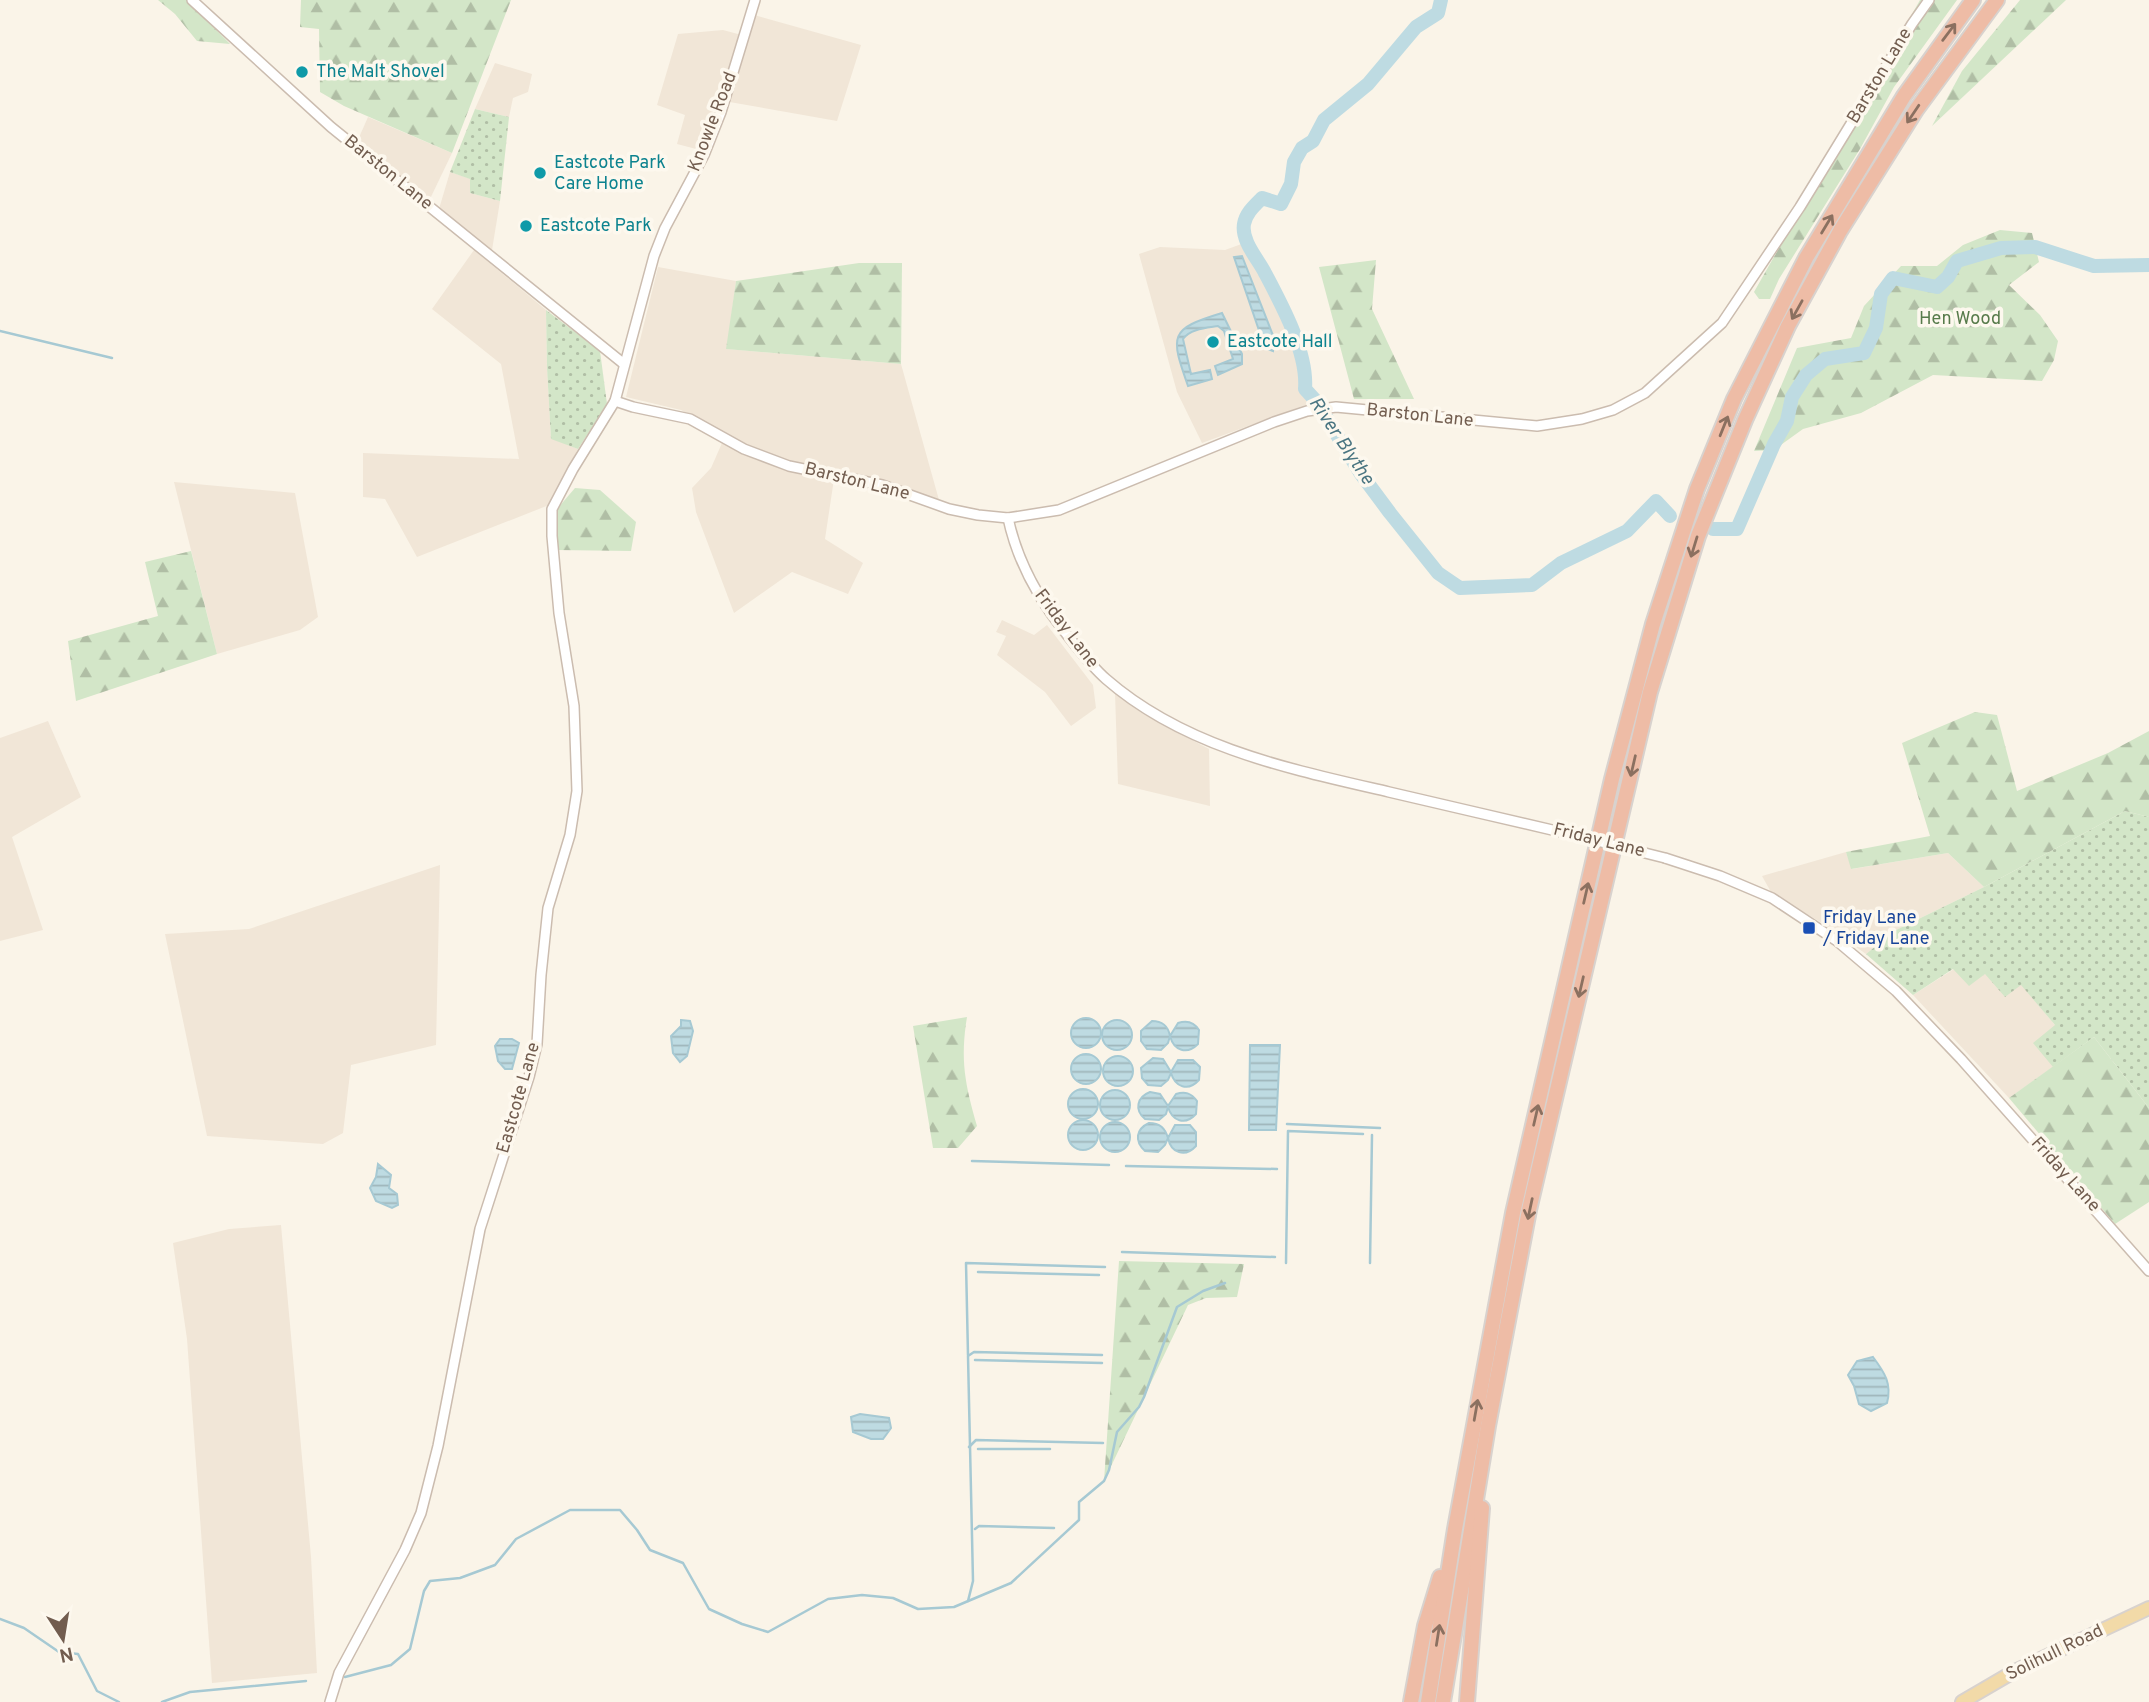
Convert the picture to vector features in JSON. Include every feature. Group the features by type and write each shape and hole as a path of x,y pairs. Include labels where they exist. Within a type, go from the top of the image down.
{"highway":[{"path":"1428,1702 1454,1529 1513,1213 1612,779 1653,624 1697,489 1734,399 1806,258 1904,96 1973,0"},
{"path":"1443,1702 1488,1426 1529,1210 1650,692 1698,536 1729,458 1788,326 1840,231 1916,110 1997,0"},
{"path":"1467,1702 1488,1426"},
{"path":"1411,1702 1425,1626 1454,1529"}],"main road":[{"name":"Solihull Road","path":"1962,1702 2015,1671 2149,1608"}],"street":[{"name":"Barston Lane","path":"192,0 331,127 624,364"},
{"name":"Knowle Road","path":"615,401 654,256 665,228 704,155 725,99 755,0"},
{"name":"Barston Lane","path":"615,401 690,419 744,449 789,466 882,485 949,509 1008,518 1059,510 1307,411 1336,407 1537,426 1603,413 1646,393 1722,323 1800,207 1929,0"},
{"name":"Eastcote Lane","path":"330,1702 339,1672 405,1550 421,1513 438,1446 480,1229 537,1044 548,908 570,835 578,791 574,706 559,613 552,509 615,401"},
{"name":"Friday Lane","path":"1008,518 1026,574 1051,615 1105,679 1174,725 1241,755 1665,858 1720,876 1772,898 1835,940 1896,990 1961,1059 2149,1271"}],"shaded area":[{"path":"754,15 861,45 837,121 718,100 700,150 677,144 685,115 657,105 678,34 723,30 749,37"},
{"path":"495,63 532,74 528,92 513,98 509,117 475,109"},
{"path":"368,117 452,153 429,201 357,142"},
{"path":"450,172 471,179 470,193 500,201 492,250 439,209"},
{"path":"1247,242 1264,271 1301,353 1306,374 1305,389 1316,401 1202,443 1177,392 1139,254 1160,247 1225,250"},
{"path":"474,250 546,310 551,438 578,449 549,505 417,557 385,499 363,497 363,453 519,459 501,364 432,309"},
{"path":"658,267 736,281 727,349 901,364 939,500 881,480 793,463 760,451 681,410 626,397"},
{"path":"722,443 756,460 791,471 834,479 825,539 863,563 848,594 792,572 734,613 696,512 692,488 711,468"},
{"path":"174,482 295,493 318,617 300,630 217,654"},
{"path":"1002,620 1034,635 1047,625 1093,685 1096,708 1071,726 1045,692 997,655 1006,636 996,632"},
{"path":"1115,693 1143,714 1209,749 1210,806 1118,784"},
{"path":"48,721 81,797 12,837 43,930 0,941 0,738"},
{"path":"1846,852 1852,869 1948,853 1984,887 1896,930 1866,954 1771,892 1762,876"},
{"path":"440,865 436,1045 351,1065 343,1133 323,1144 207,1136 165,934 249,929"},
{"path":"1954,969 2021,984 2055,1025 2053,1067 2009,1098 1913,995"},
{"path":"281,1225 311,1557 317,1673 212,1683 187,1339 173,1243 229,1229"}],"green space":[{"path":"158,0 187,0 230,44 197,41 175,14"},
{"path":"301,0 511,0 452,153 344,106 320,92 319,29 300,27"},
{"path":"1920,0 1957,0 1894,87 1860,149 1779,279 1770,299 1759,299 1754,292"},
{"path":"2020,0 2066,0 1932,126 1962,71"},
{"path":"475,109 509,117 500,201 470,193 470,179 450,172"},
{"name":"Hen Wood","path":"2000,230 2032,233 2039,262 2009,285 2040,315 2058,341 2054,360 2042,381 1933,375 1861,413 1803,429 1774,450 1754,451 1797,348 1851,338 1864,306 1901,266 1937,266 1963,245"},
{"path":"1376,260 1372,309 1414,399 1354,399 1319,267"},
{"path":"859,263 902,263 901,364 726,349 736,281"},
{"path":"546,310 600,351 607,404 578,449 551,439"},
{"path":"575,488 600,490 636,522 631,551 557,550 557,509"},
{"path":"191,551 217,654 76,701 68,641 158,616 145,562"},
{"path":"1975,712 1997,715 2017,791 2108,753 2149,731 2149,817 2125,811 1984,887 1948,853 1851,869 1846,852 1930,836 1902,743"},
{"path":"2125,811 2149,817 2149,1108 2094,1037 2053,1067 2033,1043 2055,1025 2021,985 2005,997 1985,974 1969,986 1953,969 1913,995 1866,954 1896,930 1984,887"},
{"path":"967,1017 965,1072 977,1126 958,1148 933,1148 913,1026"},
{"path":"2094,1037 2149,1108 2149,1202 2115,1224 2009,1098"},
{"path":"1119,1261 1244,1264 1237,1297 1206,1298 1188,1305 1104,1481"}],"water":[{"path":"1242,256 1274,338 1273,351 1265,348 1234,257"},
{"path":"1222,313 1242,354 1242,364 1218,375 1215,366 1233,359 1224,331 1218,326 1194,331 1183,339 1191,374 1210,370 1212,379 1188,386 1178,355 1178,336 1192,324"},
{"path":"1086,1018 1092,1019 1100,1027 1100,1039 1092,1047 1086,1048 1080,1047 1072,1039 1071,1033 1072,1027 1080,1019"},
{"path":"681,1020 690,1021 693,1031 687,1056 680,1062 673,1053 671,1036 681,1026"},
{"path":"1117,1020 1123,1021 1131,1029 1131,1041 1123,1049 1117,1050 1111,1049 1103,1041 1102,1035 1103,1029 1111,1021"},
{"path":"1152,1021 1162,1023 1169,1032 1168,1043 1161,1050 1147,1049 1141,1041 1141,1031"},
{"path":"1181,1022 1193,1023 1199,1030 1198,1044 1190,1050 1178,1048 1170,1036"},
{"path":"500,1039 512,1039 519,1043 512,1069 505,1069 498,1061 495,1046"},
{"path":"1250,1045 1280,1045 1276,1130 1249,1130"},
{"path":"1086,1054 1092,1055 1100,1063 1100,1075 1092,1083 1086,1084 1080,1083 1072,1075 1071,1069 1072,1063 1080,1055"},
{"path":"1118,1056 1124,1057 1132,1065 1132,1077 1124,1085 1118,1086 1112,1085 1104,1077 1103,1071 1104,1065 1112,1057"},
{"path":"1153,1058 1163,1059 1171,1072 1178,1060 1193,1060 1200,1067 1199,1080 1191,1086 1182,1086 1171,1073 1161,1086 1148,1085 1142,1078 1141,1068"},
{"path":"1083,1089 1089,1090 1097,1098 1097,1110 1089,1118 1083,1119 1077,1118 1069,1110 1068,1104 1069,1098 1077,1090"},
{"path":"1115,1090 1121,1091 1129,1099 1129,1111 1121,1119 1115,1120 1109,1119 1101,1111 1100,1105 1101,1099 1109,1091"},
{"path":"1150,1092 1160,1094 1168,1106 1176,1094 1190,1094 1197,1101 1196,1114 1188,1120 1179,1120 1168,1107 1166,1114 1159,1120 1145,1119 1139,1112 1138,1104 1142,1097"},
{"path":"1083,1120 1089,1121 1097,1129 1097,1141 1089,1149 1083,1150 1077,1149 1069,1141 1068,1135 1069,1129 1077,1121"},
{"path":"1115,1122 1121,1123 1129,1131 1129,1143 1121,1151 1115,1152 1109,1151 1101,1143 1100,1137 1101,1131 1109,1123"},
{"path":"1149,1123 1162,1127 1168,1138 1158,1152 1145,1151 1139,1143 1141,1128"},
{"path":"1175,1125 1190,1125 1196,1132 1196,1146 1187,1152 1179,1152 1172,1147 1168,1138"},
{"path":"378,1164 391,1175 389,1188 397,1194 398,1205 392,1208 376,1201 370,1188 376,1177"},
{"path":"1873,1357 1884,1374 1889,1390 1887,1403 1871,1411 1859,1404 1848,1375 1857,1361"},
{"path":"860,1414 889,1418 891,1428 883,1439 871,1439 853,1432 851,1417"}],"waterway":[{"name":"River Blythe","path":"1441,0 1438,13 1416,27 1368,84 1324,120 1313,141 1302,148 1294,162 1291,184 1281,204 1262,198 1245,220 1247,243 1279,300 1298,345 1305,375 1305,389 1316,401 1361,474 1390,513 1438,573 1460,588 1532,585 1561,563 1627,531 1656,501 1670,516"},
{"name":"River Blythe","path":"1713,529 1737,529 1774,444 1787,421 1792,397 1806,375 1825,359 1864,353 1876,328 1881,294 1893,278 1937,287 1948,277 1957,261 2001,248 2035,247 2094,266 2149,265"},
{"path":"0,331 112,358"},
{"path":"1287,1124 1380,1128"},
{"path":"1286,1263 1288,1131 1363,1134"},
{"path":"1370,1263 1372,1135"},
{"path":"972,1161 1109,1165"},
{"path":"1126,1166 1277,1169"},
{"path":"1122,1252 1275,1257"},
{"path":"968,1355 966,1263 1105,1267"},
{"path":"978,1272 1099,1275"},
{"path":"345,1677 391,1665 410,1649 424,1591 430,1581 460,1578 495,1565 516,1539 570,1510 620,1510 650,1550 683,1563 709,1609 768,1632 828,1599 862,1595 893,1598 918,1609 954,1607 1011,1583 1079,1520 1079,1502 1104,1481 1117,1432 1139,1407 1144,1397 1177,1307 1203,1291 1225,1283"},
{"path":"968,1601 973,1581 968,1356 974,1352 1102,1355"},
{"path":"975,1360 1102,1363"},
{"path":"969,1447 976,1440 1103,1443"},
{"path":"978,1449 1050,1449"},
{"path":"975,1529 979,1526 1054,1528"},
{"path":"0,1619 24,1628 59,1652 78,1654 97,1691 119,1702"},
{"path":"162,1702 190,1692 306,1681"}],"place":[{"name":"The Malt Shovel","path":"302,72"},
{"name":"Eastcote Park Care Home","path":"540,173"},
{"name":"Eastcote Park","path":"526,226"},
{"name":"Eastcote Hall","path":"1213,342"},
{"name":"Friday Lane / Friday Lane","path":"1809,928"}]}
